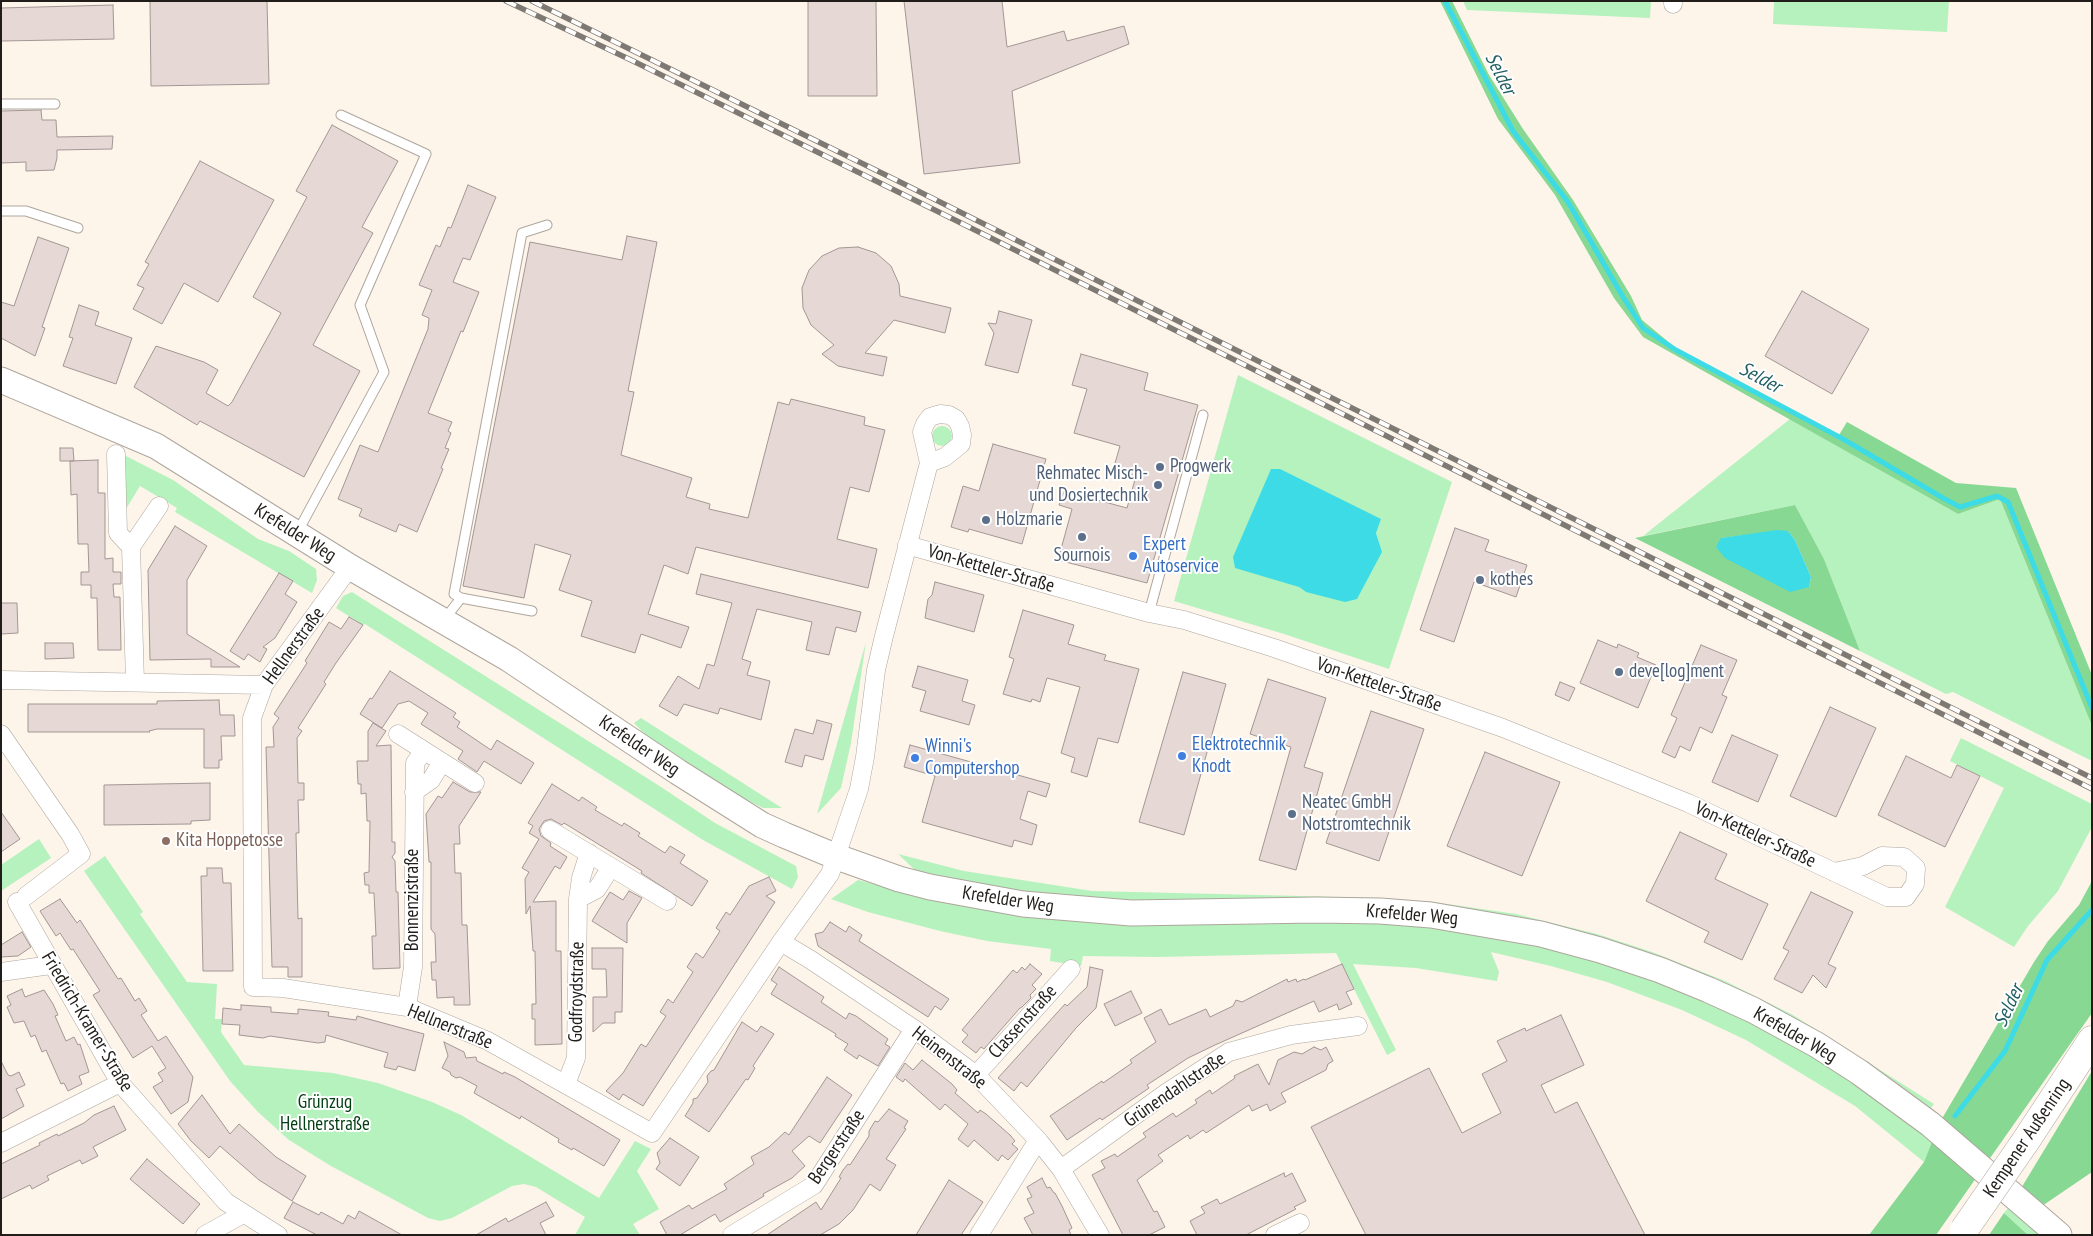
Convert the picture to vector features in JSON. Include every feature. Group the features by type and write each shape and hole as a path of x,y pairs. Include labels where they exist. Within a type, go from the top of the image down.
{"main road":[{"name":"Kempener Außenring","path":"1963,1232 2026,1142 2092,1040"}],"street":[{"name":"Krefelder Weg","path":"1,380 156,446 350,567 509,658 678,772 762,824 836,857 930,887 1023,904 1131,913 1316,910 1380,911 1431,915 1541,934 1600,950 1660,970 1709,990 1753,1010 1817,1044 1930,1124 2059,1235"},
{"path":"116,454 118,533 131,547"},
{"name":"Von-Ketteler-Straße","path":"836,857 859,789 876,670 929,463"},
{"path":"135,682 131,547 159,506"},
{"name":"Von-Ketteler-Straße","path":"907,545 1149,614 1184,620 1274,648 1502,728 1688,803 1834,872"},
{"name":"Hellnerstraße","path":"350,567 264,685 252,718 254,987 283,988 407,1007 488,1041 652,1133 781,942 830,874 836,857"},
{"path":"1,680 264,685"},
{"name":"Friedrich-Kramer-Straße","path":"1,734 81,854 22,899 51,965 120,1083 226,1202 278,1235"},
{"path":"398,734 475,783"},
{"name":"Bonnenzistraße","path":"407,1007 413,967 415,763 424,751"},
{"path":"414,792 431,780 442,762"},
{"path":"550,830 667,901"},
{"name":"Godfroydstraße","path":"566,1084 576,1058 578,899 581,878 589,854"},
{"path":"578,899 597,889 611,867"},
{"name":"Heinenstraße","path":"781,942 914,1029 976,1075 1038,1140 1062,1169 1100,1235"},
{"path":"1,972 51,965"},
{"name":"Classenstraße","path":"976,1075 1071,969"},
{"name":"Grünendahlstraße","path":"1062,1169 1166,1093 1229,1052 1292,1035 1358,1026"},
{"name":"Bergerstraße","path":"732,1235 814,1186 914,1029"},
{"path":"1,1143 120,1083"},
{"path":"979,1235 1038,1140"},
{"path":"205,1235 243,1214"},
{"path":"1275,1235 1300,1223"}],"lane":[{"path":"1,104 55,104"},
{"path":"297,534 384,372 360,305 426,154 341,115"},
{"path":"1,211 26,211 78,228"},
{"path":"532,611 462,598 454,594 522,233 547,225"},
{"path":"1149,614 1203,415"},
{"path":"444,620 462,598"}],"green space":[{"path":"1440,1 1452,1 1489,75 1523,129 1573,200 1631,296 1642,320 1677,349 1839,435 1847,422 1956,483 2016,488 2092,675 2092,726 2000,499 1958,514 1643,337 1614,298 1555,195 1498,119"},
{"path":"1463,1 1651,1 1650,18 1467,10"},
{"path":"1774,1 1949,1 1947,32 1773,24"},
{"path":"1238,375 1452,482 1389,669 1284,634 1174,601","holes":["1376,533 1382,553 1306,592 1299,587"]},
{"path":"1790,419 1958,514 2000,499 2092,726 2092,761 1953,692 1946,694 1860,651 1824,559 1795,505 1643,536"},
{"path":"942,426 949,429 952,436 949,443 942,446 935,443 932,436 935,429"},
{"path":"120,453 173,480 258,539 289,551 316,569 317,580 312,593 175,512 177,508 140,486 126,509"},
{"path":"1795,505 1824,559 1860,651 1635,538","holes":["1788,531 1795,540 1811,577 1809,587 1722,538"]},
{"path":"352,592 715,823 796,866 798,877 792,889 703,840 365,624 363,625 336,608 343,596"},
{"path":"866,642 851,743 841,788 817,814"},
{"path":"641,718 782,808 763,808 712,782 659,749 634,723"},
{"path":"1961,738 2092,804 2092,827 2058,891 2028,926 2014,947 1945,907 2004,788 1950,761"},
{"path":"39,839 51,858 1,891 1,865"},
{"path":"898,854 964,871 1092,891 1384,898 1433,902 1516,914 1597,934 1652,952 1725,981 1793,1015 1934,1104 1928,1112 1595,939 1003,891 916,871"},
{"name":"Grünzug Hellnerstraße","path":"105,856 143,912 140,914 187,982 217,984 215,1019 222,1019 221,1032 244,1065 333,1073 378,1083 432,1102 461,1115 599,1198 635,1141 651,1149 637,1171 659,1209 633,1224 640,1235 575,1235 585,1217 536,1187 524,1184 512,1186 452,1218 440,1221 428,1218 331,1166 289,1140 258,1112 230,1081 84,871"},
{"path":"858,880 917,895 1311,918 1481,931 1664,980 1788,1038 1934,1138 1924,1162 1855,1106 1746,1040 1682,1010 1607,982 1551,966 1491,952 1499,972 1497,981 1416,968 1353,964 1396,1050 1387,1055 1336,953 1157,957 1083,956 1081,966 1050,961 1051,949 987,941 940,931 868,912 831,899"},
{"path":"2092,881 2092,1013 1936,1235 1869,1235 1924,1162 1940,1122 2034,962 2048,941 2079,905"},
{"path":"2092,1071 2092,1172 2042,1206 2020,1190"},
{"path":"2011,1204 2045,1235 2028,1235 2004,1213"},
{"path":"2004,1213 2028,1235 1989,1235"}],"water":[{"path":"1271,469 1280,469 1381,519 1376,533 1382,552 1357,599 1345,602 1306,592 1299,587 1235,568 1233,557"},
{"path":"1777,530 1788,531 1795,540 1811,577 1809,587 1790,592 1725,558 1716,547 1721,538"}],"building":[{"path":"150,1 267,1 269,84 151,86"},
{"path":"808,1 876,1 877,96 808,96"},
{"path":"904,1 1002,1 1007,47 1064,31 1067,41 1124,26 1129,44 1012,91 1020,163 924,174"},
{"path":"113,5 114,39 1,41 1,8"},
{"path":"41,110 42,120 56,120 57,137 113,136 112,149 57,150 54,170 26,171 26,162 1,163 1,111"},
{"path":"332,125 398,161 362,227 373,233 313,345 360,371 304,477 200,421 197,425 134,387 156,346 204,362 218,370 206,393 228,406 232,402 281,313 253,297 307,197 296,191"},
{"path":"200,161 274,200 218,302 184,283 162,324 133,309 144,288 137,285 149,264 145,262"},
{"path":"468,185 496,197 470,260 463,258 453,282 479,292 428,413 452,422 448,431 451,433 445,448 449,449 441,468 443,469 417,532 399,524 396,532 359,516 362,509 338,499 360,445 378,452 428,329 429,318 422,315 432,290 419,285 436,245 440,247 448,227 451,228"},
{"path":"627,236 657,242 628,391 634,392 621,455 692,478 686,497 710,504 709,509 748,518 778,402 789,405 791,399 865,417 864,425 885,430 869,492 850,487 837,539 877,549 868,588 696,547 688,574 664,565 648,614 689,627 681,648 641,634 635,653 581,636 592,601 559,590 571,555 535,544 524,598 463,586 530,242 622,260"},
{"path":"38,237 69,248 42,327 45,328 35,356 1,338 1,302 14,306"},
{"path":"858,247 876,253 891,266 899,284 900,296 951,308 945,333 894,320 865,353 887,357 883,376 838,366 822,354 834,345 811,325 803,308 802,288 809,270 822,256 839,248"},
{"path":"1802,291 1869,329 1832,394 1765,356"},
{"path":"79,305 99,312 95,325 132,338 116,384 63,366 73,338 69,337"},
{"path":"999,311 1032,320 1018,373 985,365 994,333 988,323 996,324"},
{"path":"1081,354 1148,373 1144,390 1198,405 1147,583 1058,560 1072,509 1059,505 1064,491 1127,508 1136,476 1113,470 1120,446 1074,433 1087,389 1072,385"},
{"path":"993,444 1046,459 1022,544 969,529 968,532 951,527 963,486 979,491"},
{"path":"60,448 73,448 74,461 60,461"},
{"path":"98,460 98,493 105,493 105,559 113,558 113,572 121,572 121,584 113,584 114,597 120,597 121,650 98,650 97,598 91,598 91,585 81,585 81,572 89,572 88,544 78,544 77,494 71,495 70,461"},
{"path":"175,526 207,546 187,580 187,634 240,667 211,667 211,659 150,660 148,570"},
{"path":"1455,528 1489,540 1485,551 1527,565 1516,597 1474,582 1454,642 1420,630"},
{"path":"279,573 293,581 285,594 297,602 275,638 263,647 267,649 260,662 248,654 244,660 230,651"},
{"path":"701,574 861,612 856,632 836,627 829,655 806,650 812,622 757,609 742,659 751,662 747,675 770,681 761,720 720,708 718,714 684,704 677,716 659,706 678,676 699,689 707,664 714,666 732,603 696,594"},
{"path":"935,582 984,595 974,632 925,618 928,599 932,595"},
{"path":"1,603 17,603 18,633 1,634"},
{"path":"1023,610 1074,625 1068,644 1106,655 1104,660 1139,669 1118,743 1098,738 1087,777 1071,772 1075,758 1061,753 1080,687 1047,678 1040,702 1032,699 1031,702 1003,694 1014,659 1009,657"},
{"path":"349,617 363,625 324,682 326,684 298,728 302,731 297,738 298,783 304,783 304,800 298,800 299,833 296,833 298,919 302,918 302,977 288,977 288,967 272,967 266,747 274,747 273,727 279,718 274,714 307,663 305,661 329,622 341,629"},
{"path":"1598,640 1617,648 1618,644 1639,653 1637,657 1656,665 1638,708 1580,683"},
{"path":"45,643 73,643 74,658 45,659"},
{"path":"1701,645 1737,660 1722,695 1727,697 1712,733 1700,727 1690,751 1680,746 1675,758 1662,752 1677,718 1671,715"},
{"path":"918,666 968,680 962,701 975,705 969,725 920,711 926,691 912,687"},
{"path":"390,671 456,713 453,717 460,722 457,727 491,750 497,740 534,763 521,784 484,761 477,772 458,759 463,751 421,724 428,713 409,701 398,704 382,728 360,714"},
{"path":"1183,672 1226,684 1184,835 1139,822"},
{"path":"1268,679 1326,698 1304,767 1323,773 1296,870 1259,860 1291,747 1250,734"},
{"path":"1560,682 1575,688 1569,701 1555,695"},
{"path":"219,700 220,715 234,715 235,736 221,736 222,760 219,760 219,768 204,768 204,729 157,729 150,732 28,732 28,704 157,704 157,701"},
{"path":"1830,707 1876,728 1836,817 1790,796"},
{"path":"1371,711 1424,729 1379,861 1326,843"},
{"path":"817,720 832,724 823,760 805,755 802,767 785,762 795,729 813,734"},
{"path":"373,723 386,731 376,746 391,745 392,842 395,842 395,853 392,857 395,861 396,892 398,892 400,968 373,969 372,936 376,936 374,893 369,893 369,885 365,885 364,873 369,872 370,821 367,821 366,793 361,794 361,784 358,784 357,761 368,761 368,731"},
{"path":"1732,735 1778,755 1758,802 1712,782"},
{"path":"910,745 1050,784 1046,797 1028,791 1020,819 1037,825 1032,845 1014,840 1012,847 922,822 935,776 904,767"},
{"path":"1485,752 1560,782 1522,876 1447,846"},
{"path":"1906,756 1951,778 1957,765 1980,776 1945,847 1878,815"},
{"path":"453,782 470,792 481,792 459,826 460,844 454,844 455,873 461,873 462,925 467,925 470,1005 454,1005 454,997 437,998 436,980 432,980 431,962 436,962 435,934 431,929 431,862 429,862 426,814 438,796 442,798"},
{"path":"210,783 210,820 191,821 191,824 104,825 104,785"},
{"path":"552,784 579,801 582,797 597,807 595,810 622,826 624,823 640,833 638,836 665,853 670,846 685,855 680,863 708,881 692,906 641,873 642,871 564,823 562,825 551,819 544,821 539,829 541,836 551,843 550,846 567,857 560,869 555,866 533,902 556,901 556,951 561,951 562,1044 535,1045 535,1019 532,1019 532,1004 536,1004 535,951 533,951 530,906 526,914 525,879 529,872 522,868 539,839 529,833 533,826 528,823"},
{"path":"1,812 20,839 1,852"},
{"path":"1680,832 1727,854 1715,879 1768,904 1742,960 1704,942 1709,932 1646,901"},
{"path":"207,868 222,868 223,883 231,883 233,971 203,971 201,876 207,876"},
{"path":"769,877 776,891 766,896 775,902 643,1106 623,1094 619,1100 606,1091 623,1073 641,1044 646,1047 666,1016 660,1012 668,999 673,1003 693,972 687,967 696,953 703,958 720,931 716,928 726,912 730,915 749,886"},
{"path":"629,891 642,898 627,923 627,943 592,921 610,892 623,900"},
{"path":"1811,892 1853,912 1828,964 1836,968 1826,988 1813,975 1802,993 1774,979 1789,951 1783,948"},
{"path":"60,899 77,923 80,920 118,979 121,978 135,1001 139,998 147,1011 141,1015 158,1041 166,1036 193,1077 188,1102 171,1114 153,1087 163,1081 158,1073 166,1068 152,1046 133,1058 93,995 100,991 73,949 71,950 60,933 56,936 40,911"},
{"path":"830,922 846,932 849,926 862,935 859,941 949,999 941,1010 935,1006 928,1017 818,946 815,934 823,932"},
{"path":"22,932 31,947 18,956 1,957 1,945"},
{"path":"592,948 623,948 622,1012 615,1012 615,1023 603,1023 593,1032 593,997 607,997 606,969 592,969"},
{"path":"1030,964 1042,974 1032,985 1036,989 1030,995 1031,998 984,1049 981,1047 976,1053 962,1042 968,1035 962,1030 1013,970 1017,973 1022,967 1025,970"},
{"path":"1342,964 1354,989 1346,992 1352,1004 1339,1010 1337,1004 1319,1012 1314,1001 1215,1045 1188,1058 1147,1085 1149,1088 1102,1120 1100,1118 1067,1140 1050,1116 1132,1063 1130,1060 1156,1042 1144,1018 1161,1009 1169,1025 1206,1009 1210,1017 1233,1006 1236,1000 1242,1002 1287,979 1288,982 1296,979 1297,982 1305,980"},
{"path":"779,967 824,997 821,1002 846,1019 849,1013 856,1016 888,1039 885,1044 890,1047 878,1066 859,1055 857,1059 844,1050 848,1044 835,1036 836,1034 771,994 777,984 771,980"},
{"path":"1090,967 1103,970 1096,1008 1076,1028 1027,1087 1021,1082 1014,1091 998,1078 1065,1004 1067,1006 1087,987"},
{"path":"22,989 25,997 44,990 58,1015 55,1016 66,1041 74,1037 78,1045 80,1044 89,1072 79,1076 82,1084 68,1091 64,1083 61,1084 46,1050 42,1052 35,1035 31,1037 24,1021 14,1023 7,1007 11,1005 7,996"},
{"path":"1131,991 1142,1013 1115,1026 1104,1004"},
{"path":"241,1005 271,1007 271,1012 298,1014 298,1009 329,1012 328,1016 356,1020 357,1016 424,1034 415,1071 398,1066 396,1070 384,1067 388,1053 326,1035 325,1042 318,1043 270,1036 263,1038 239,1035 240,1025 222,1024 223,1008 241,1010"},
{"path":"1561,1015 1584,1065 1541,1085 1555,1113 1577,1102 1645,1235 1366,1235 1311,1127 1429,1068 1462,1133 1501,1113 1482,1074 1507,1061 1497,1041 1525,1028 1526,1031"},
{"path":"742,1022 757,1032 761,1026 774,1034 753,1066 755,1068 748,1080 746,1079 709,1132 685,1116 693,1103 693,1099 697,1098 708,1082 707,1076 714,1070"},
{"path":"444,1042 464,1052 466,1058 476,1057 477,1061 503,1074 504,1072 515,1077 620,1140 604,1166 573,1148 572,1150 558,1142 559,1139 521,1116 520,1119 474,1093 477,1086 460,1077 456,1078 442,1068 448,1056"},
{"path":"1314,1047 1321,1050 1326,1047 1333,1061 1328,1064 1326,1070 1281,1093 1286,1102 1270,1111 1267,1104 1252,1111 1249,1105 1206,1133 1203,1130 1190,1139 1188,1135 1158,1155 1163,1161 1137,1180 1154,1212 1157,1211 1165,1227 1149,1235 1123,1235 1092,1175 1105,1168 1101,1161 1115,1154 1117,1157 1146,1137 1143,1133 1173,1113 1176,1117 1197,1103 1195,1100 1210,1090 1212,1094 1235,1078 1234,1076 1258,1064 1269,1085 1278,1060 1294,1052 1302,1054"},
{"path":"922,1060 952,1084 957,1090 955,1093 978,1113 980,1110 986,1114 1010,1135 1015,1141 1012,1144 1018,1149 1008,1160 1002,1155 998,1161 974,1140 968,1147 958,1139 968,1124 945,1104 940,1110 905,1079 903,1082 896,1077 905,1063 913,1070"},
{"path":"1,1061 8,1075 11,1076 19,1072 25,1085 16,1089 24,1106 1,1119"},
{"path":"827,1077 852,1095 820,1143 809,1136 792,1151 805,1166 792,1178 720,1222 715,1214 680,1235 667,1235 660,1222 689,1205 692,1209 727,1189 724,1184 754,1164 751,1157 769,1147 785,1132 789,1135"},
{"path":"202,1095 230,1134 239,1124 276,1157 306,1176 292,1201 259,1180 220,1146 209,1158 191,1141 178,1124"},
{"path":"114,1106 126,1130 93,1147 98,1156 82,1164 80,1160 47,1176 49,1180 32,1189 30,1185 1,1199 1,1164"},
{"path":"889,1109 908,1121 904,1128 906,1129 886,1159 896,1165 880,1191 870,1184 853,1210 839,1224 820,1235 767,1235 816,1202 821,1210 841,1178 839,1177 843,1170 848,1164 850,1165 869,1136 869,1131 875,1121 878,1122"},
{"path":"670,1138 699,1157 680,1186 656,1169 660,1163 657,1153"},
{"path":"147,1159 200,1204 183,1224 130,1179"},
{"path":"1284,1173 1285,1177 1292,1173 1306,1201 1294,1207 1296,1209 1246,1235 1197,1235 1190,1221 1205,1213 1201,1207 1217,1199 1220,1204"},
{"path":"1042,1178 1047,1188 1050,1187 1055,1193 1062,1206 1072,1228 1069,1230 1071,1235 1033,1235 1024,1218 1034,1213 1027,1199 1032,1197 1027,1187"},
{"path":"949,1180 983,1202 961,1235 916,1235"},
{"path":"293,1202 319,1215 321,1212 343,1224 348,1215 355,1219 359,1211 402,1235 317,1235 284,1218"},
{"path":"546,1202 554,1216 540,1223 546,1235 476,1235 506,1218 508,1222"}],"waterway":[{"name":"Selder","path":"1445,1 1513,131 1568,202 1643,328 1676,350 1843,439 1960,507 1997,496 2008,502 2092,708"},
{"name":"Selder","path":"1955,1116 2005,1051 2047,960 2092,910"}],"railway":[{"path":"506,1 631,60 959,222 2092,789"},
{"path":"532,1 902,183 2092,778"}],"place":[{"name":"Progwerk","path":"1160,467"},
{"name":"Rehmatec Misch- und Dosiertechnik","path":"1158,485"},
{"name":"Holzmarie","path":"986,520"},
{"name":"Sournois","path":"1082,537"},
{"name":"Expert Autoservice","path":"1133,556"},
{"name":"kothes","path":"1480,580"},
{"name":"deve[log]ment","path":"1619,672"},
{"name":"Elektrotechnik Knodt","path":"1182,756"},
{"name":"Winni's Computershop","path":"915,758"},
{"name":"Neatec GmbH Notstromtechnik","path":"1292,814"},
{"name":"Kita Hoppetosse","path":"166,841"}]}
